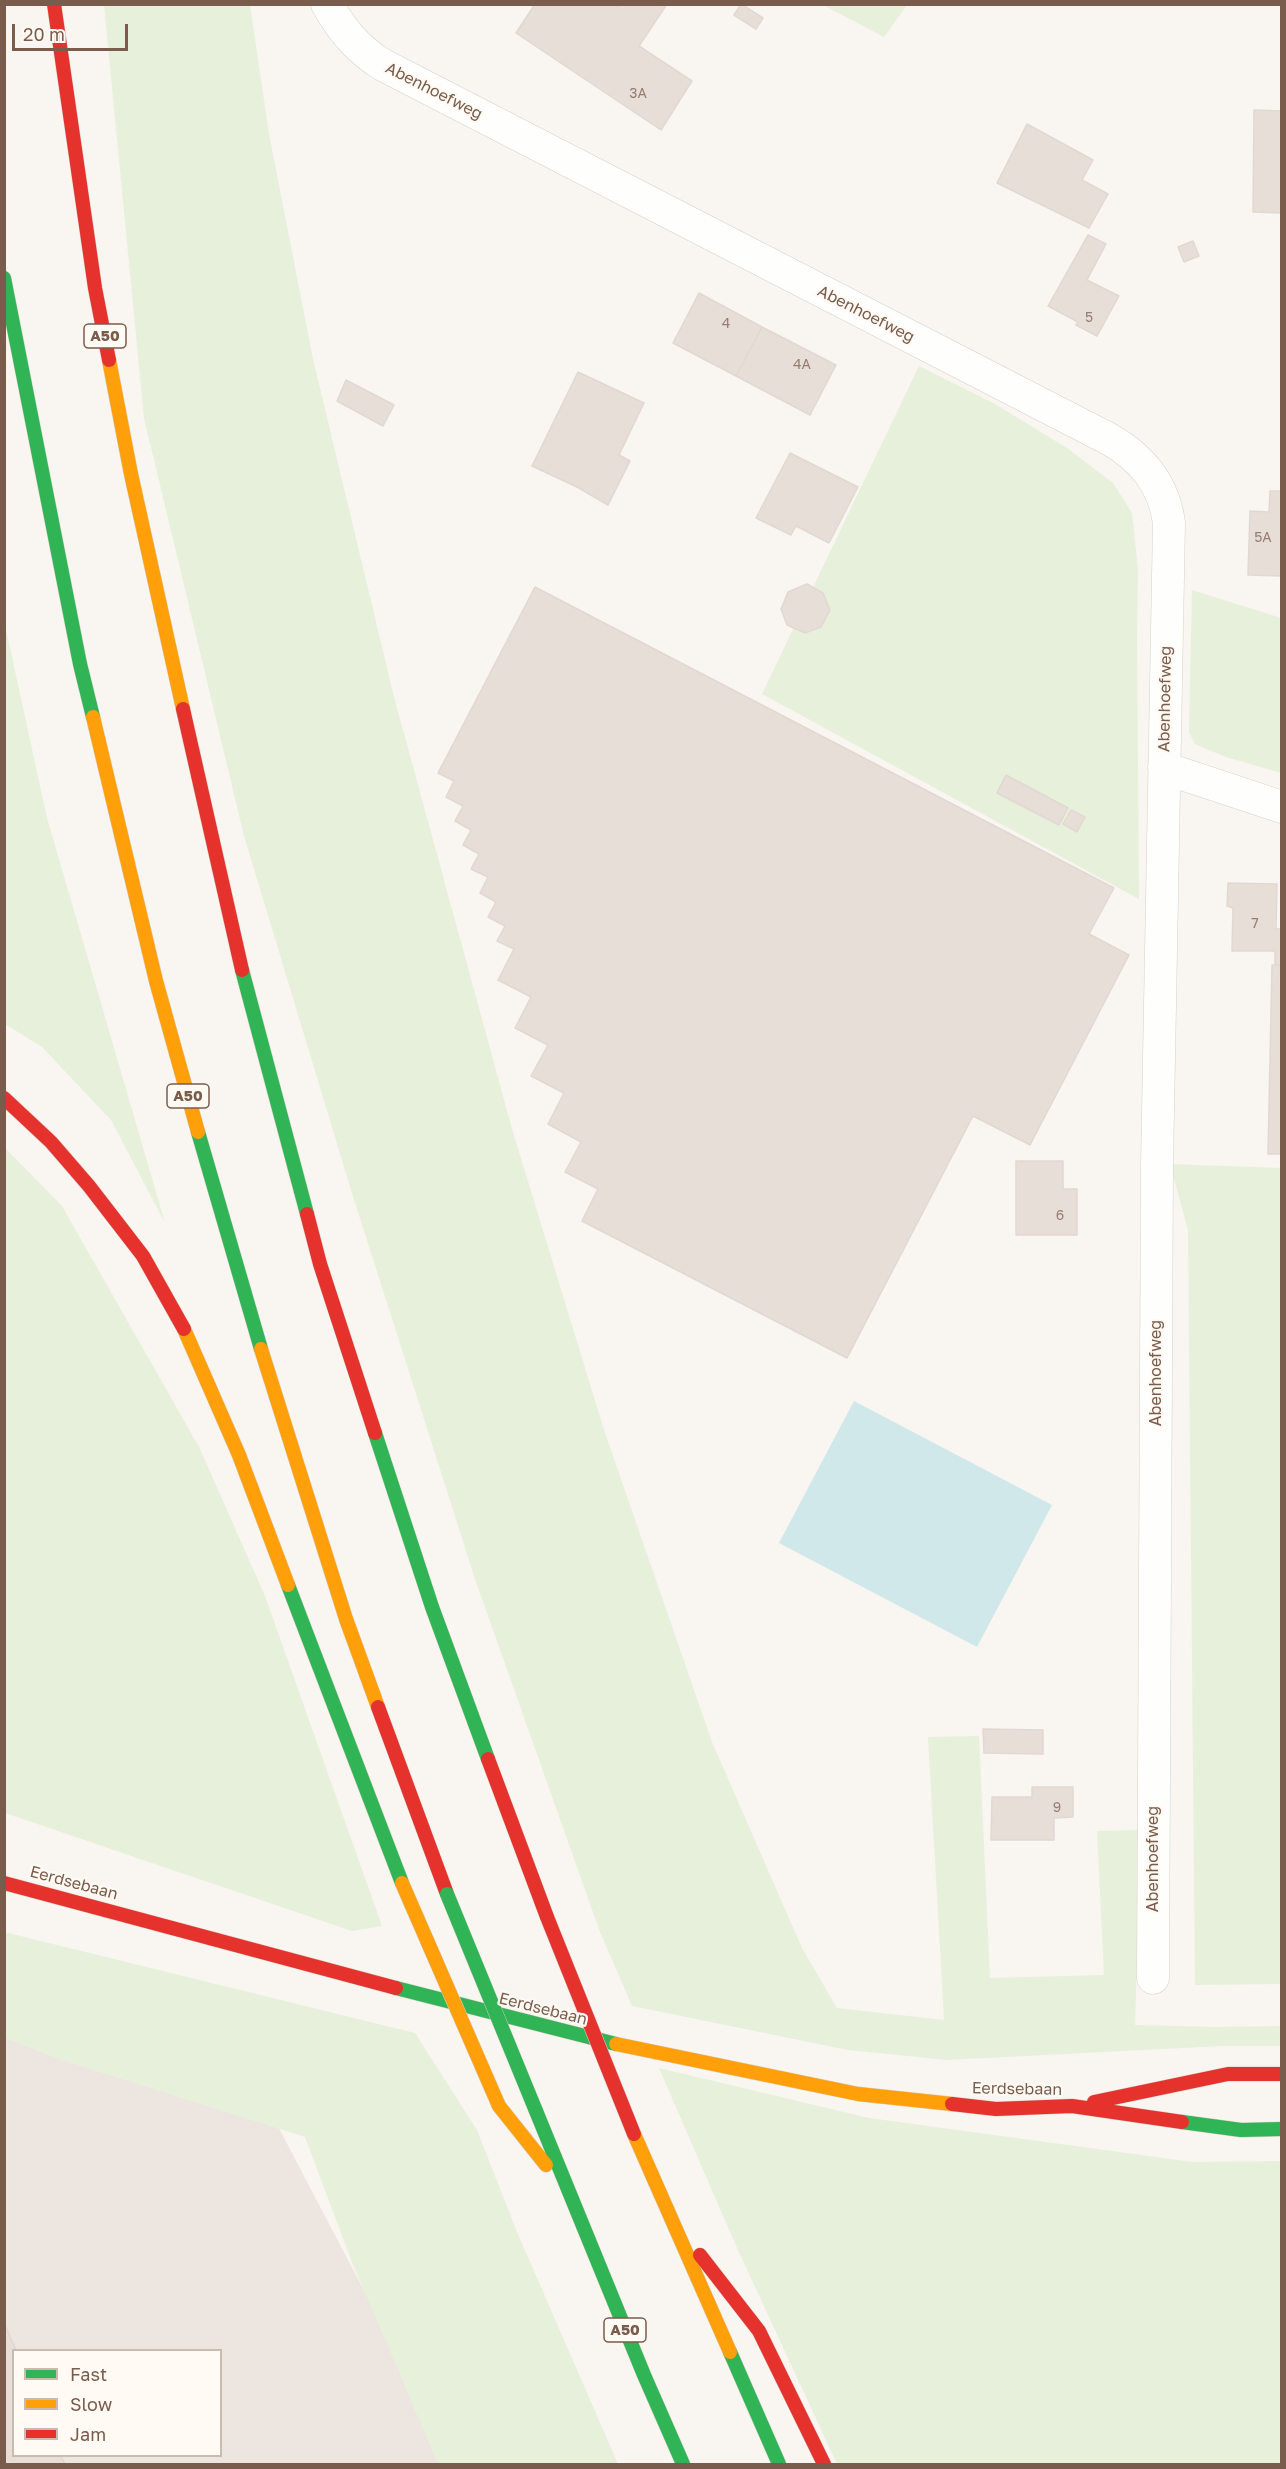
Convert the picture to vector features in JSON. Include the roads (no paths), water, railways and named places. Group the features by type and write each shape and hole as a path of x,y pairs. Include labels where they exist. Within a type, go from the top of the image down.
{"main road":[{"name":"A50","path":"54,4 95,288 131,474 240,964 320,1264 432,1607 547,1917 634,2134 779,2464"},
{"name":"A50","path":"4,278 80,664 156,981 243,1296 346,1619 447,1894 644,2375 683,2464"},
{"name":"A50","path":"4,1098 51,1142 89,1186 143,1256 186,1332 238,1455 402,1883 499,2106 570,2195"},
{"name":"Eerdsebaan","path":"8,1882 371,1982 636,2049 858,2094 996,2109 1072,2106 1228,2074 1281,2073"},
{"name":"Eerdsebaan","path":"1072,2106 1241,2130 1281,2129"},
{"name":"A50","path":"671,2218 759,2331 824,2464"}],"street":[{"name":"Abenhoefweg","path":"327,4 336,21 350,38 365,54 383,65 1098,434 1135,456 1154,478 1162,494 1169,523 1157,1177 1153,1978"},
{"name":"Abenhoefweg","path":"1164,768 1281,807"}],"water":[{"path":"854,1401 1052,1505 977,1647 779,1543"}]}
